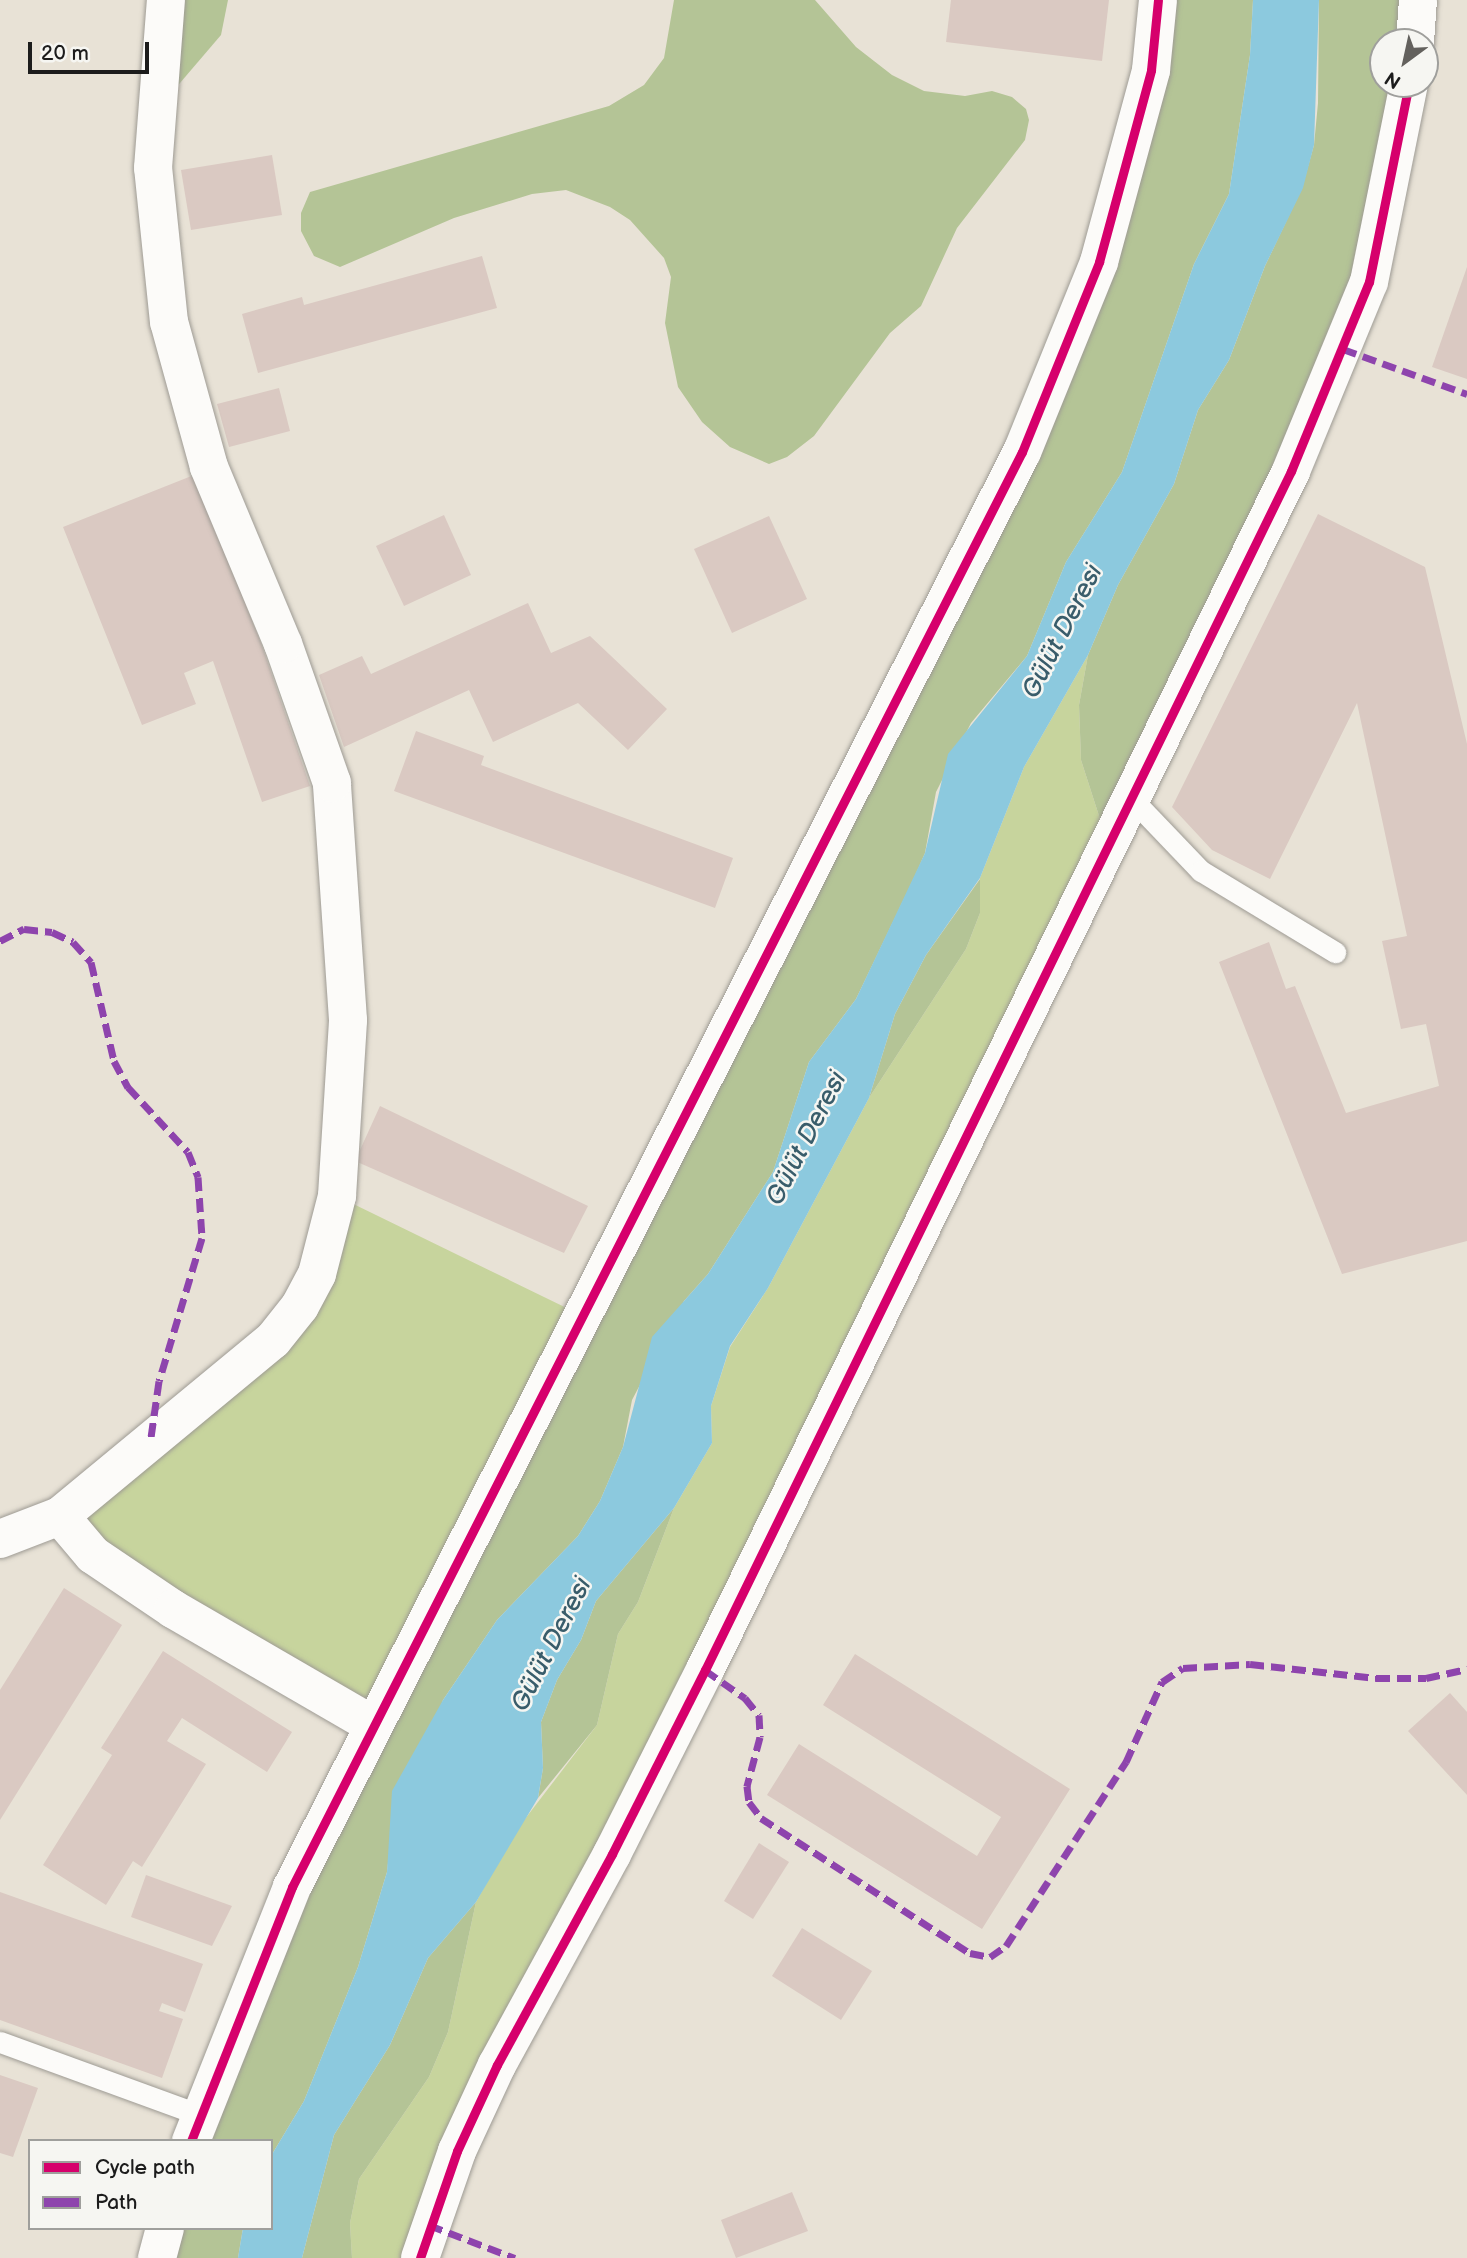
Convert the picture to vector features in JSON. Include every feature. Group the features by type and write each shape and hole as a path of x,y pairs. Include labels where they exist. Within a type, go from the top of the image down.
{"street":[{"path":"0,1539 60,1516 103,1476 273,1340 300,1306 317,1273 337,1196 348,1020 332,783 283,644 209,467 169,322 153,167 166,0"},
{"path":"196,2128 292,1887 1022,452 1100,262 1151,70 1158,0"},
{"path":"1416,28 1418,0"},
{"path":"420,2258 457,2151 497,2064 699,1682 1134,801 1291,471 1356,316 1380,240 1406,98"},
{"path":"60,1516 93,1555 173,1609 373,1725"},
{"path":"156,2258 164,2230"}],"lane":[{"path":"1134,801 1201,871 1335,952"},
{"path":"0,2042 196,2128"}],"green space":[{"path":"166,0 228,0 221,35 174,90"},
{"path":"674,0 815,0 856,47 892,75 924,91 965,96 992,91 1012,97 1026,109 1029,120 1025,140 957,228 921,306 890,333 814,436 787,457 769,464 730,447 702,422 678,387 665,323 671,277 664,258 630,220 610,207 566,190 532,194 454,218 340,267 314,256 301,231 301,213 310,192 609,106 644,85 664,58"},
{"path":"1158,0 1253,0 1250,55 1229,194 1194,264 1122,472 1066,562 1027,656 971,723 936,792 925,853 914,878 856,999 809,1062 773,1172 708,1274 684,1301 632,1400 623,1447 600,1501 578,1536 497,1620 443,1700 390,1845 387,1872 358,1967 304,2101 273,2153 273,2139 192,2139 292,1887 1100,262"},
{"path":"1319,0 1418,0 1416,28 1369,28 1369,98 1406,98 1380,240 1110,850 1081,760 1079,705 1088,655 1118,585 1174,484 1198,410 1229,360 1265,266 1302,188 1314,145 1318,103"},
{"path":"1088,655 1079,705 1081,760 1110,850 420,2258 352,2258 350,2223 359,2179 429,2077 448,2032 476,1902 515,1832 597,1725 618,1634 638,1602 674,1508 712,1443 711,1406 730,1347 768,1288 869,1098 966,949 980,913 980,878 1024,767"},
{"path":"980,879 980,913 966,949 869,1098 895,1014 926,955"},
{"path":"337,1196 581,1315 373,1725 60,1516 273,1340"},
{"path":"674,1508 638,1602 618,1634 597,1725 538,1798 543,1768 541,1722 557,1680 581,1640 596,1601"},
{"path":"476,1902 448,2032 429,2077 359,2179 350,2223 352,2258 302,2258 334,2135 390,2045 428,1958"},
{"path":"164,2230 243,2230 238,2258 157,2258"}],"water":[{"name":"Gülüt Deresi","path":"1253,0 1319,0 1314,145 1303,188 1265,266 1229,360 1198,410 1174,484 1118,585 1088,655 1024,767 980,878 926,955 895,1014 869,1098 768,1288 730,1346 711,1406 712,1443 674,1508 596,1601 581,1640 557,1680 541,1722 543,1768 538,1798 476,1902 428,1958 390,2045 334,2135 302,2258 238,2258 243,2230 273,2230 273,2153 304,2101 358,1967 387,1872 392,1791 443,1700 497,1620 578,1536 600,1501 623,1447 652,1337 708,1274 773,1172 809,1062 856,999 925,853 948,754 1027,656 1066,562 1122,472 1194,264 1229,194 1250,55"}],"building":[{"path":"951,0 1109,0 1102,61 946,42"},
{"path":"272,155 282,215 191,230 181,170"},
{"path":"482,256 497,308 258,373 242,314 302,297 304,305"},
{"path":"1467,267 1467,379 1432,367"},
{"path":"279,388 290,431 229,447 217,404"},
{"path":"194,475 261,643 310,786 262,802 213,661 184,673 196,704 142,725 63,527"},
{"path":"1318,514 1425,567 1467,744 1467,1241 1342,1274 1219,962 1269,942 1286,989 1295,986 1346,1113 1439,1086 1426,1024 1401,1029 1382,941 1407,936 1357,703 1270,879 1212,850 1172,807"},
{"path":"444,515 471,575 404,606 376,546"},
{"path":"769,516 807,599 732,633 694,549"},
{"path":"528,603 551,653 590,636 667,709 628,750 578,703 493,742 469,690 344,747 319,675 362,656 371,674"},
{"path":"416,731 484,756 481,765 733,858 715,908 394,791"},
{"path":"380,1106 588,1206 564,1253 355,1161"},
{"path":"64,1588 122,1625 0,1820 0,1690"},
{"path":"163,1651 292,1732 267,1772 182,1718 167,1741 206,1764 142,1867 133,1861 106,1905 43,1865 112,1755 101,1748"},
{"path":"855,1654 1070,1789 982,1929 767,1795 799,1744 977,1856 1001,1817 823,1705"},
{"path":"1450,1693 1467,1712 1467,1795 1408,1731"},
{"path":"759,1843 789,1862 753,1919 724,1901"},
{"path":"146,1875 232,1906 212,1946 131,1917"},
{"path":"0,1892 203,1964 185,2012 162,2003 159,2011 183,2019 162,2078 0,2020"},
{"path":"802,1928 872,1971 841,2020 772,1976"},
{"path":"0,2075 38,2088 13,2157 0,2153"},
{"path":"792,2192 808,2231 736,2258 721,2220"}],"marked path":[{"path":"1343,349 1467,394"},
{"path":"0,941 24,929 52,932 73,942 91,962 114,1061 128,1087 188,1152 198,1177 202,1238 159,1381 151,1437"},
{"path":"705,1670 745,1698 759,1715 760,1737 747,1786 749,1802 761,1818 970,1953 990,1957 1006,1946 1126,1762 1162,1682 1183,1668 1250,1664 1376,1678 1426,1678 1467,1669"},
{"path":"429,2225 515,2258"}],"cycle path":[{"path":"192,2139 292,1887 1022,452 1099,262 1151,70 1158,0"},
{"path":"420,2258 457,2151 497,2065 612,1854 705,1670 1291,471 1369,282 1406,98"}]}
